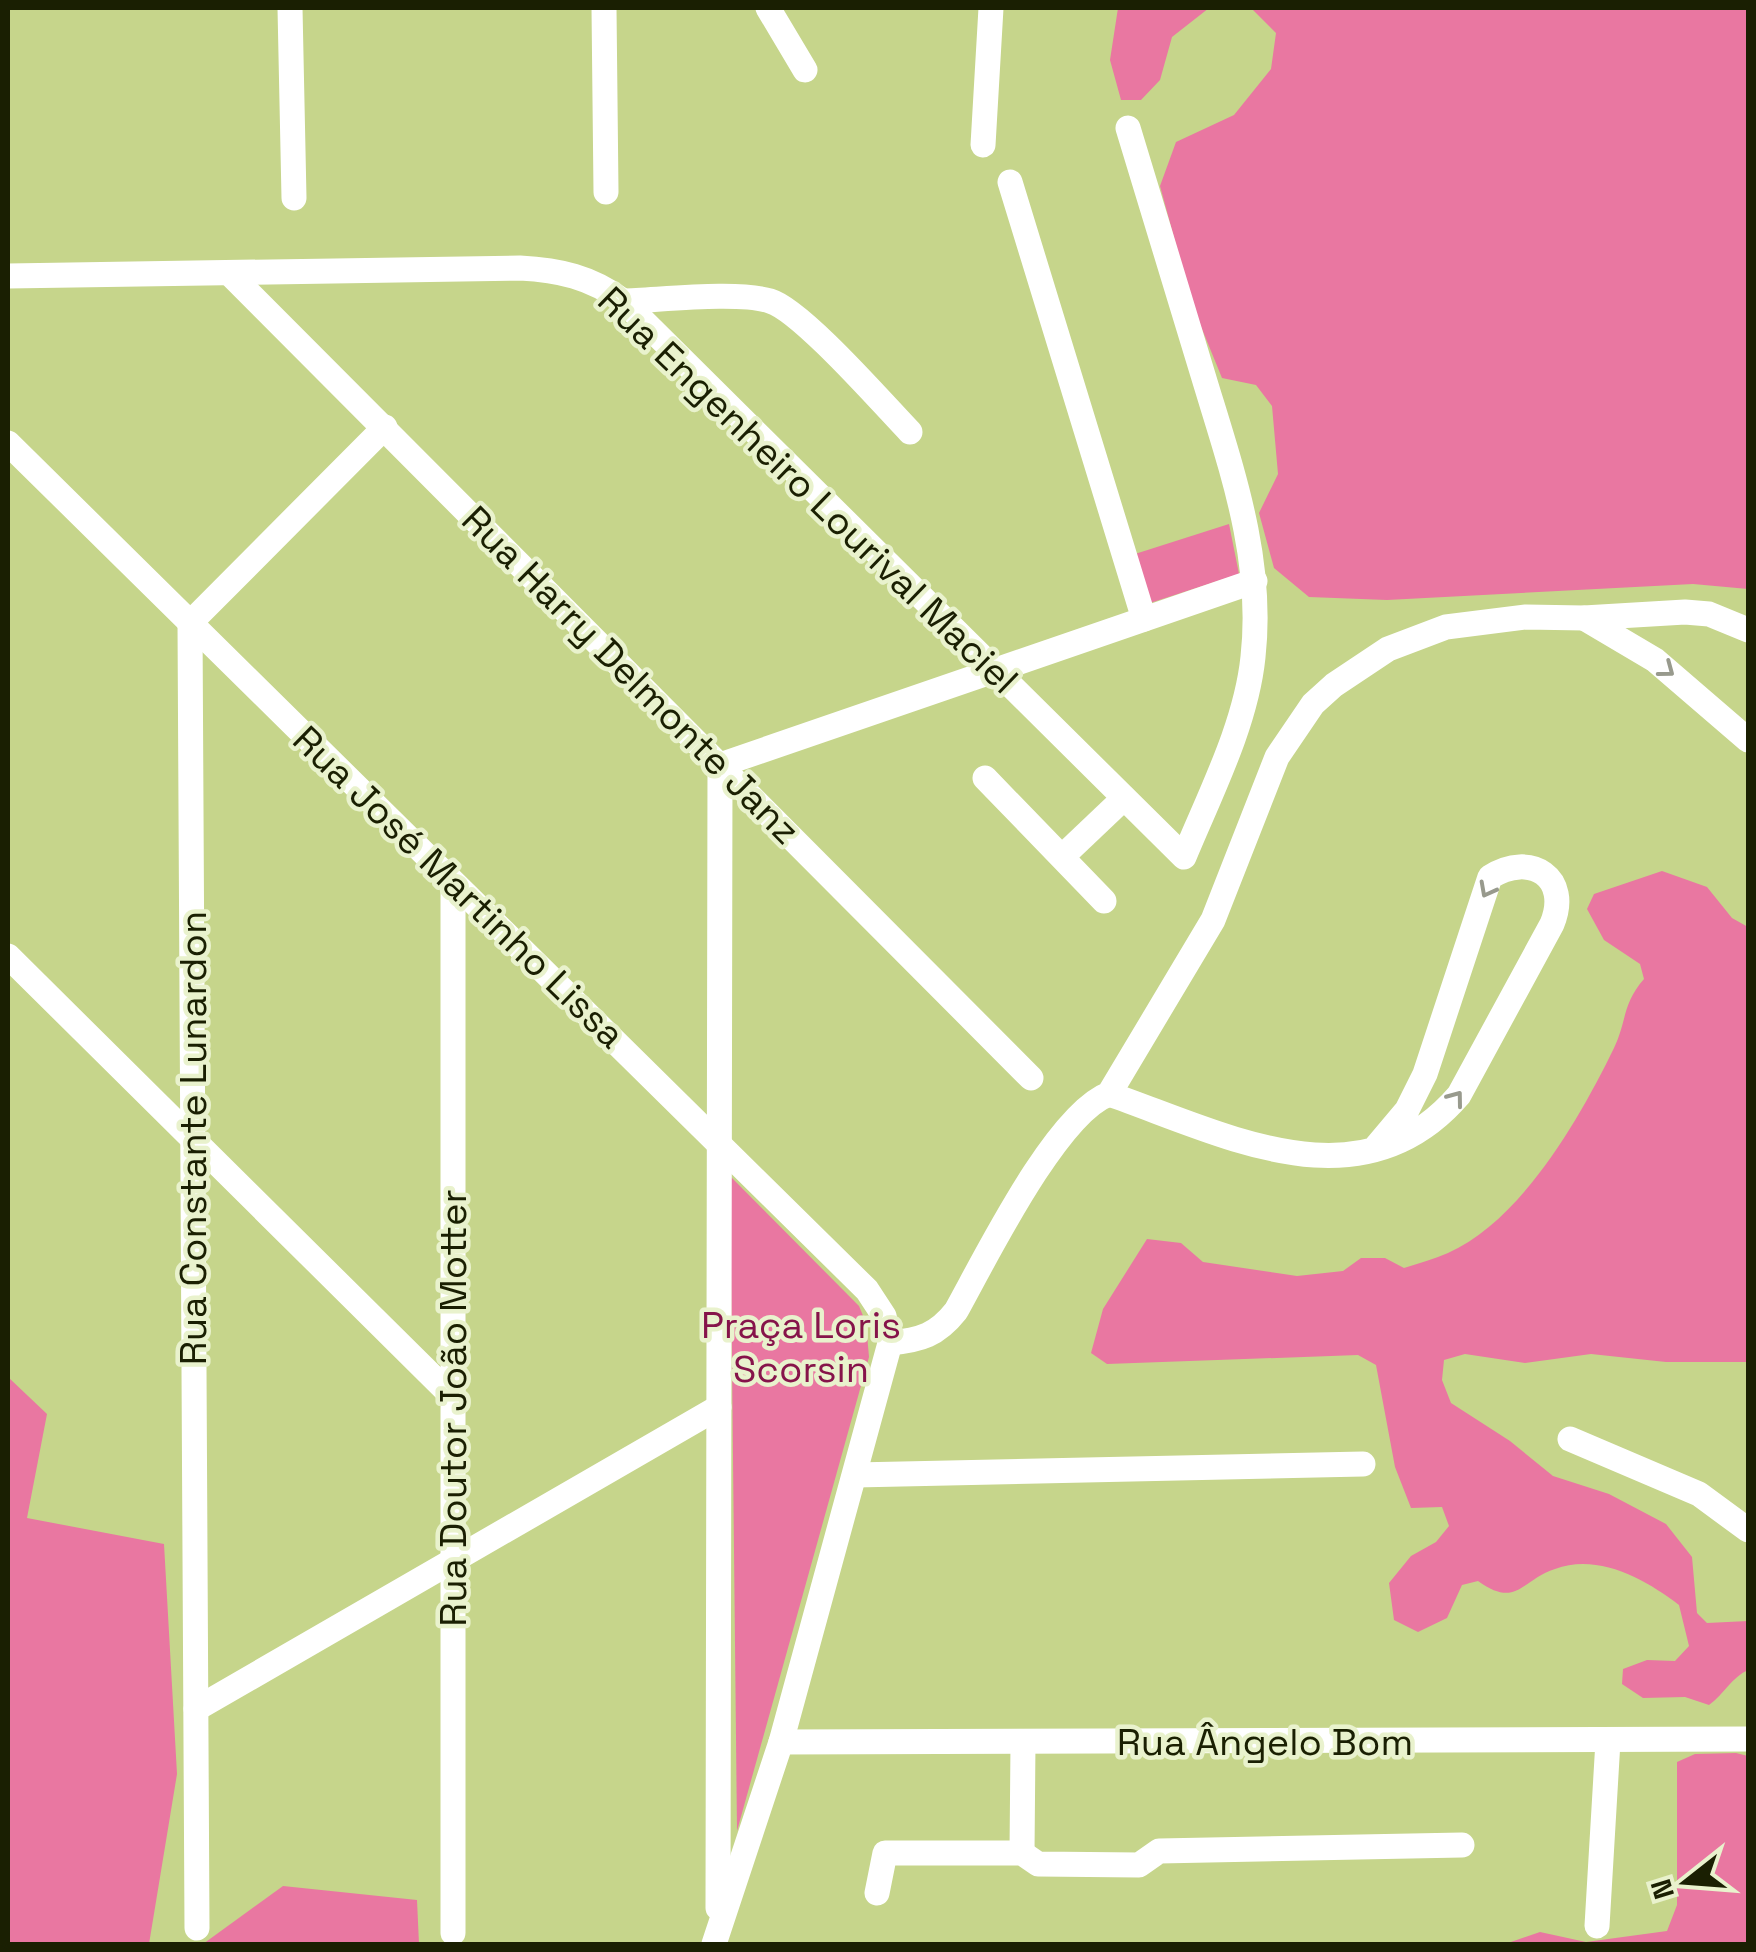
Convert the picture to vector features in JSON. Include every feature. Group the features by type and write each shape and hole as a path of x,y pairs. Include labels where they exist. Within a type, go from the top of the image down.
{"street":[{"path":"290,8 294,198"},
{"path":"604,8 606,192"},
{"path":"768,8 805,70"},
{"path":"983,145 991,8"},
{"path":"716,1939 720,765 1254,581 1241,501 1128,128"},
{"path":"1010,182 1144,619"},
{"name":"Rua Engenheiro Lourival Maciel","path":"8,276 550,269 593,282 623,301 1184,857 1244,700 1253,661 1254,581"},
{"name":"Rua Harry Delmonte Janz","path":"229,272 1031,1078"},
{"path":"623,301 750,298 776,303 798,318 910,432"},
{"path":"190,623 384,428"},
{"name":"Rua José Martinho Lissa","path":"8,444 867,1290 884,1316 890,1342"},
{"path":"716,1939 781,1742 890,1342 927,1338 943,1328 1022,1190 1086,1107 1109,1094 1213,920 1270,771 1313,704 1360,665 1414,637 1488,620 1685,612 1709,614 1748,630"},
{"path":"1584,618 1655,660 1748,740"},
{"name":"Rua Constante Lunardon","path":"190,623 196,1928"},
{"path":"985,778 1104,901"},
{"path":"1064,856 1124,798"},
{"path":"1109,1094 1284,1152 1336,1157 1376,1148 1423,1130 1443,1114 1473,1073 1558,911 1550,880 1536,869 1520,865 1504,868 1490,878 1420,1085 1376,1148"},
{"name":"Rua Doutor João Motter","path":"453,1933 454,883"},
{"path":"8,956 453,1398"},
{"path":"196,1709 719,1407"},
{"path":"1570,1438 1698,1494 1748,1530"},
{"path":"855,1474 1363,1464"},
{"name":"Rua Ângelo Bom","path":"781,1742 1748,1739"},
{"path":"1597,1926 1608,1741"},
{"path":"1022,1853 1024,1743"},
{"path":"876,1893 886,1853 1022,1853 1038,1864 1139,1865 1158,1851 1462,1845"}],"green space":[{"path":"1118,8 1209,8 1172,37 1160,80 1141,100 1121,100 1110,60"},
{"path":"1251,8 1748,8 1748,589 1693,584 1387,600 1309,597 1274,568 1259,513 1278,474 1272,406 1256,385 1222,378 1193,307 1160,186 1176,142 1234,115 1271,69 1276,33"},
{"path":"1229,524 1239,574 1150,603 1135,554"},
{"path":"1662,871 1707,887 1732,918 1748,927 1748,1362 1666,1362 1591,1354 1525,1363 1465,1354 1444,1360 1442,1380 1451,1403 1510,1441 1553,1476 1609,1494 1666,1524 1692,1557 1697,1613 1707,1623 1748,1621 1748,1670 1709,1705 1685,1697 1643,1698 1622,1684 1623,1669 1647,1660 1675,1661 1689,1646 1679,1605 1620,1571 1588,1564 1571,1565 1511,1592 1491,1589 1478,1581 1462,1585 1447,1618 1418,1632 1394,1620 1389,1583 1411,1556 1436,1542 1449,1526 1442,1507 1411,1508 1395,1467 1376,1365 1358,1355 1107,1364 1091,1353 1103,1309 1147,1239 1181,1243 1203,1262 1297,1276 1343,1271 1361,1258 1385,1258 1404,1268 1448,1253 1475,1238 1500,1217 1524,1193 1566,1135 1614,1048 1628,1005 1644,979 1640,964 1604,940 1587,909 1594,894"},
{"name":"Praça Loris Scorsin","path":"730,1176 859,1306 866,1323 869,1357 737,1831"},
{"path":"8,1377 47,1414 27,1518 164,1544 177,1774 149,1944 8,1944"},
{"path":"1695,1754 1748,1756 1748,1944 1505,1944 1540,1932 1586,1942 1667,1931 1677,1905 1677,1762"},
{"path":"283,1886 417,1900 419,1944 203,1944"}]}
